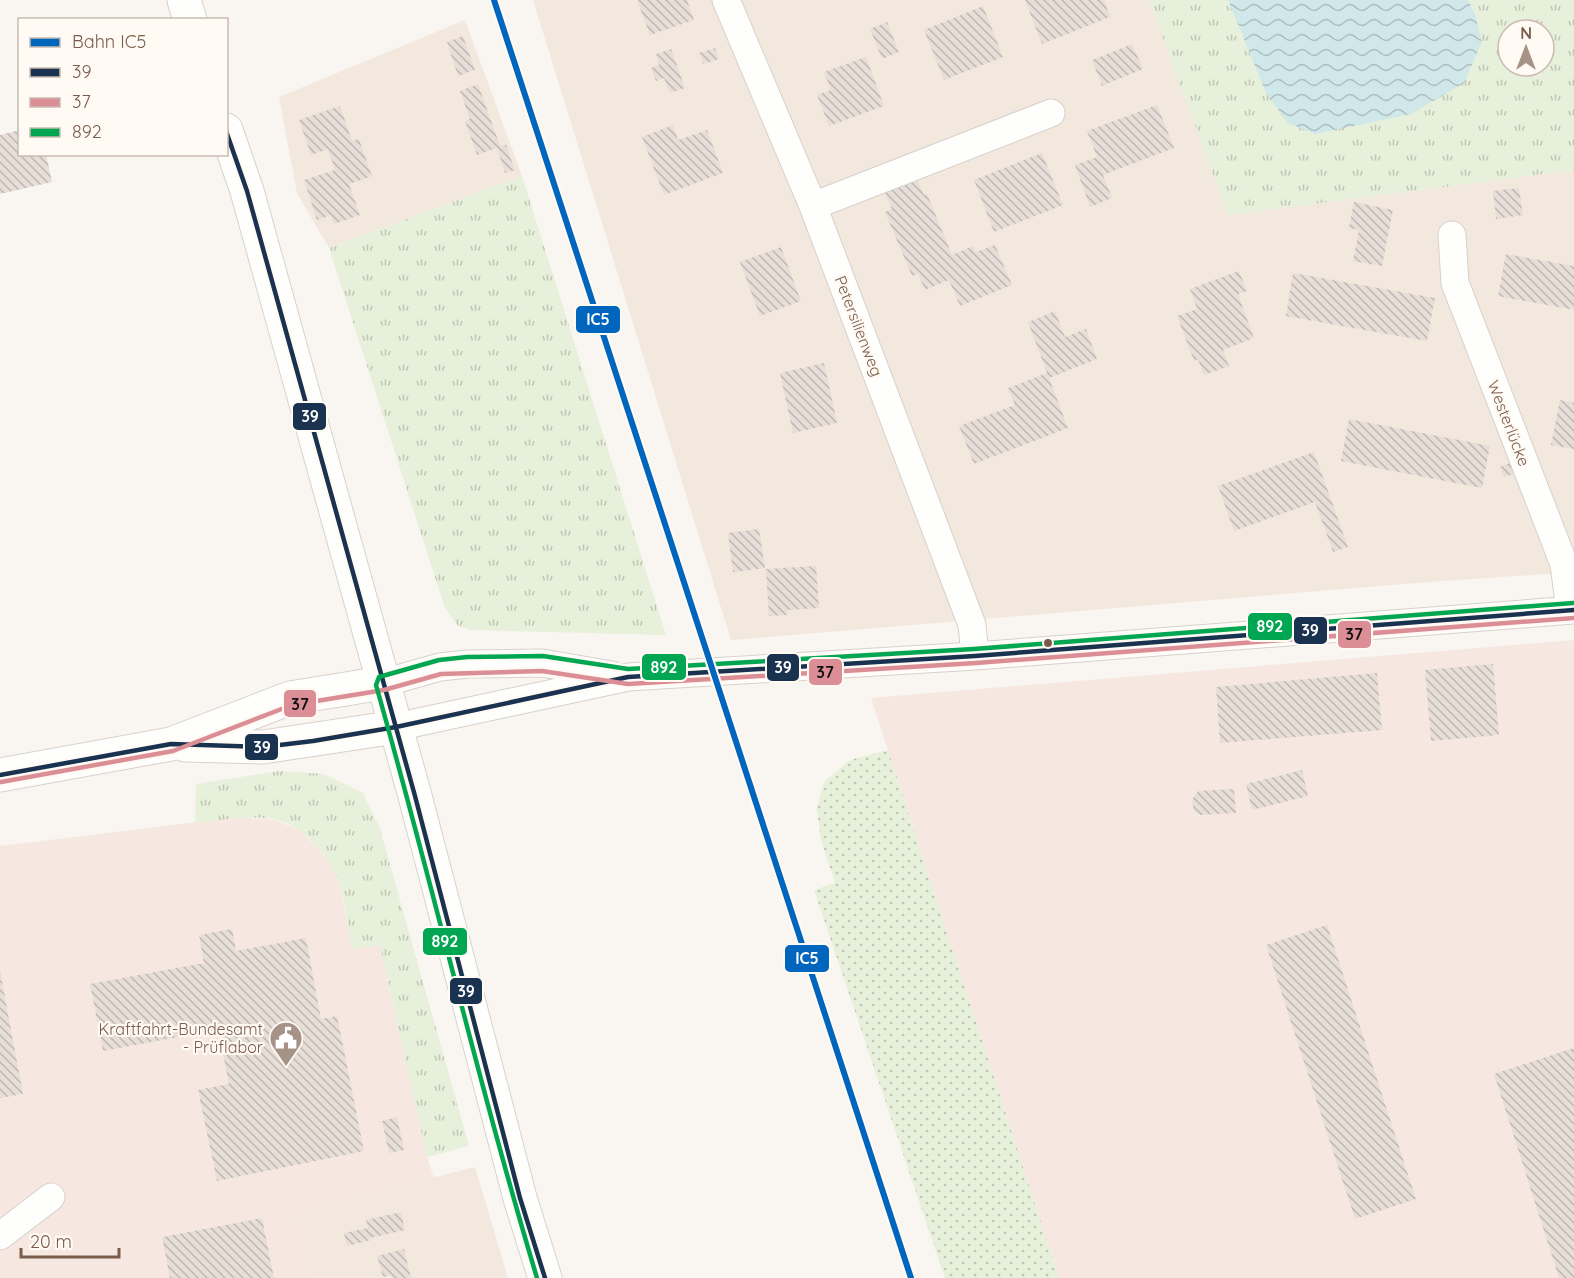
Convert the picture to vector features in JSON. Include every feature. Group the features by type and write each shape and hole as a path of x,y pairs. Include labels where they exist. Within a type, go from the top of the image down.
{"main road":[{"path":"184,0 189,18"},
{"path":"228,136 246,190 396,727 520,1198 545,1278"},
{"path":"0,774 171,744 290,699 383,683"},
{"path":"171,744 263,747 396,727"}],"street":[{"name":"Petersilienweg","path":"726,0 813,206 972,625 975,656"},
{"path":"813,206 1051,113"},
{"name":"Westerlücke","path":"1452,235 1455,284 1564,564 1572,610"},
{"path":"396,727 628,677 975,656 1572,610"},
{"path":"383,683 440,667 511,663 542,663 628,677"},
{"path":"0,1236 51,1197"}],"shaded area":[{"path":"533,0 1149,0 1228,215 1574,170 1574,572 1415,583 731,640"},
{"path":"465,20 522,176 329,248 297,193 279,97"},
{"path":"1574,640 1574,1278 1059,1278 871,698"},
{"path":"238,817 275,820 299,830 318,848 331,865 341,889 352,948 380,945 427,1157 434,1178 295,1213 317,1278 0,1278 0,846"},
{"path":"475,1167 508,1278 317,1278 294,1213"}],"green space":[{"path":"1149,0 1228,0 1266,93 1475,14 1468,0 1574,0 1574,170 1228,215"},
{"path":"522,176 666,635 470,630 458,626 445,608 329,248"},
{"path":"888,750 1059,1278 945,1278 814,890 835,883 821,840 817,809 824,782 850,760"},
{"path":"279,771 324,774 363,793 380,829 469,1146 427,1157 380,945 352,949 341,889 331,866 316,845 296,828 273,819 224,819 195,823 196,784"}],"water":[{"path":"1228,0 1468,0 1475,14 1482,42 1464,83 1411,114 1315,134 1288,123 1266,93"}],"building":[{"path":"637,0 687,0 694,20 650,35"},
{"path":"1025,0 1104,0 1110,17 1042,44"},
{"path":"983,6 1003,57 944,80 924,30"},
{"path":"887,22 899,52 882,59 870,29"},
{"path":"463,36 475,70 458,76 447,42"},
{"path":"1132,44 1143,69 1102,86 1092,60"},
{"path":"715,48 719,59 703,64 699,53"},
{"path":"671,49 685,88 670,93 664,78 656,81 651,68 659,65 656,54"},
{"path":"866,57 884,106 829,126 817,95 831,90 824,72"},
{"path":"478,84 500,146 506,145 515,170 505,173 497,148 477,155 465,121 470,119 460,91"},
{"path":"1157,105 1174,148 1103,175 1112,198 1090,207 1075,165 1097,157 1087,131"},
{"path":"340,106 352,141 359,139 372,176 349,184 360,215 334,224 331,215 317,220 304,180 335,170 328,149 311,155 299,120"},
{"path":"673,125 678,140 707,130 723,173 664,195 642,137"},
{"path":"18,130 18,156 46,156 52,182 0,194 0,135"},
{"path":"1042,153 1063,205 994,232 974,180"},
{"path":"917,179 924,195 927,194 952,255 973,246 976,252 995,245 1012,285 960,306 949,280 925,290 918,274 912,276 885,212 892,209 885,192"},
{"path":"1519,188 1523,215 1496,219 1493,191"},
{"path":"1354,202 1393,210 1382,266 1353,261 1359,230 1349,228"},
{"path":"781,247 801,301 760,316 740,262"},
{"path":"1506,254 1574,266 1574,310 1498,296"},
{"path":"1239,271 1247,291 1238,294 1254,338 1223,350 1229,366 1204,375 1198,359 1194,361 1177,316 1197,309 1190,289"},
{"path":"1293,273 1435,298 1427,341 1286,316"},
{"path":"1055,311 1065,337 1086,329 1097,359 1049,378 1068,428 974,464 959,426 1015,405 1008,388 1047,373 1028,322"},
{"path":"824,363 837,423 793,433 780,373"},
{"path":"1560,400 1574,403 1574,449 1551,445"},
{"path":"1349,419 1490,446 1482,488 1341,461"},
{"path":"1314,452 1348,547 1333,552 1315,502 1234,531 1218,486"},
{"path":"1512,462 1516,473 1504,477 1500,467"},
{"path":"759,529 765,568 733,572 728,533"},
{"path":"816,566 819,608 787,610 787,615 769,616 766,569"},
{"path":"1493,664 1499,735 1431,741 1425,670"},
{"path":"1377,673 1382,730 1220,743 1216,687"},
{"path":"1302,770 1308,796 1252,810 1246,784"},
{"path":"1234,789 1236,813 1200,815 1194,811 1192,800 1198,791"},
{"path":"1327,925 1416,1199 1355,1219 1266,945"},
{"name":"Kraftfahrt-Bundesamt - Prüflabor","path":"232,929 236,951 306,938 321,1019 337,1016 364,1151 217,1181 198,1090 229,1084 220,1039 223,1039 221,1029 103,1051 90,984 204,963 199,935"},
{"path":"0,971 23,1094 0,1098"},
{"path":"1574,1048 1574,1278 1559,1278 1494,1074"},
{"path":"397,1117 404,1150 389,1153 382,1121"},
{"path":"401,1212 405,1230 347,1246 344,1233 368,1228 366,1220"},
{"path":"262,1218 274,1278 170,1278 162,1237"},
{"path":"404,1249 411,1278 392,1278 391,1275 383,1277 377,1256"}],"rail line":[{"name":"IC5","path":"494,0 911,1278"}],"transit line":[{"name":"39","path":"228,137 247,191 415,796 520,1198 545,1278"},
{"name":"892","path":"537,1278 515,1204 376,685 379,677 439,660 467,657 543,656 628,669 974,649 1573,603"},
{"name":"39","path":"0,775 171,744 263,747 313,741 396,727 628,677 975,656 1574,610"},
{"name":"37","path":"1,782 173,751 292,705 384,690 441,674 542,671 628,684 976,663 1574,618"}],"place":[{"name":"Kraftfahrt-Bundesamt - Prüflabor","path":"286,1067"}]}
